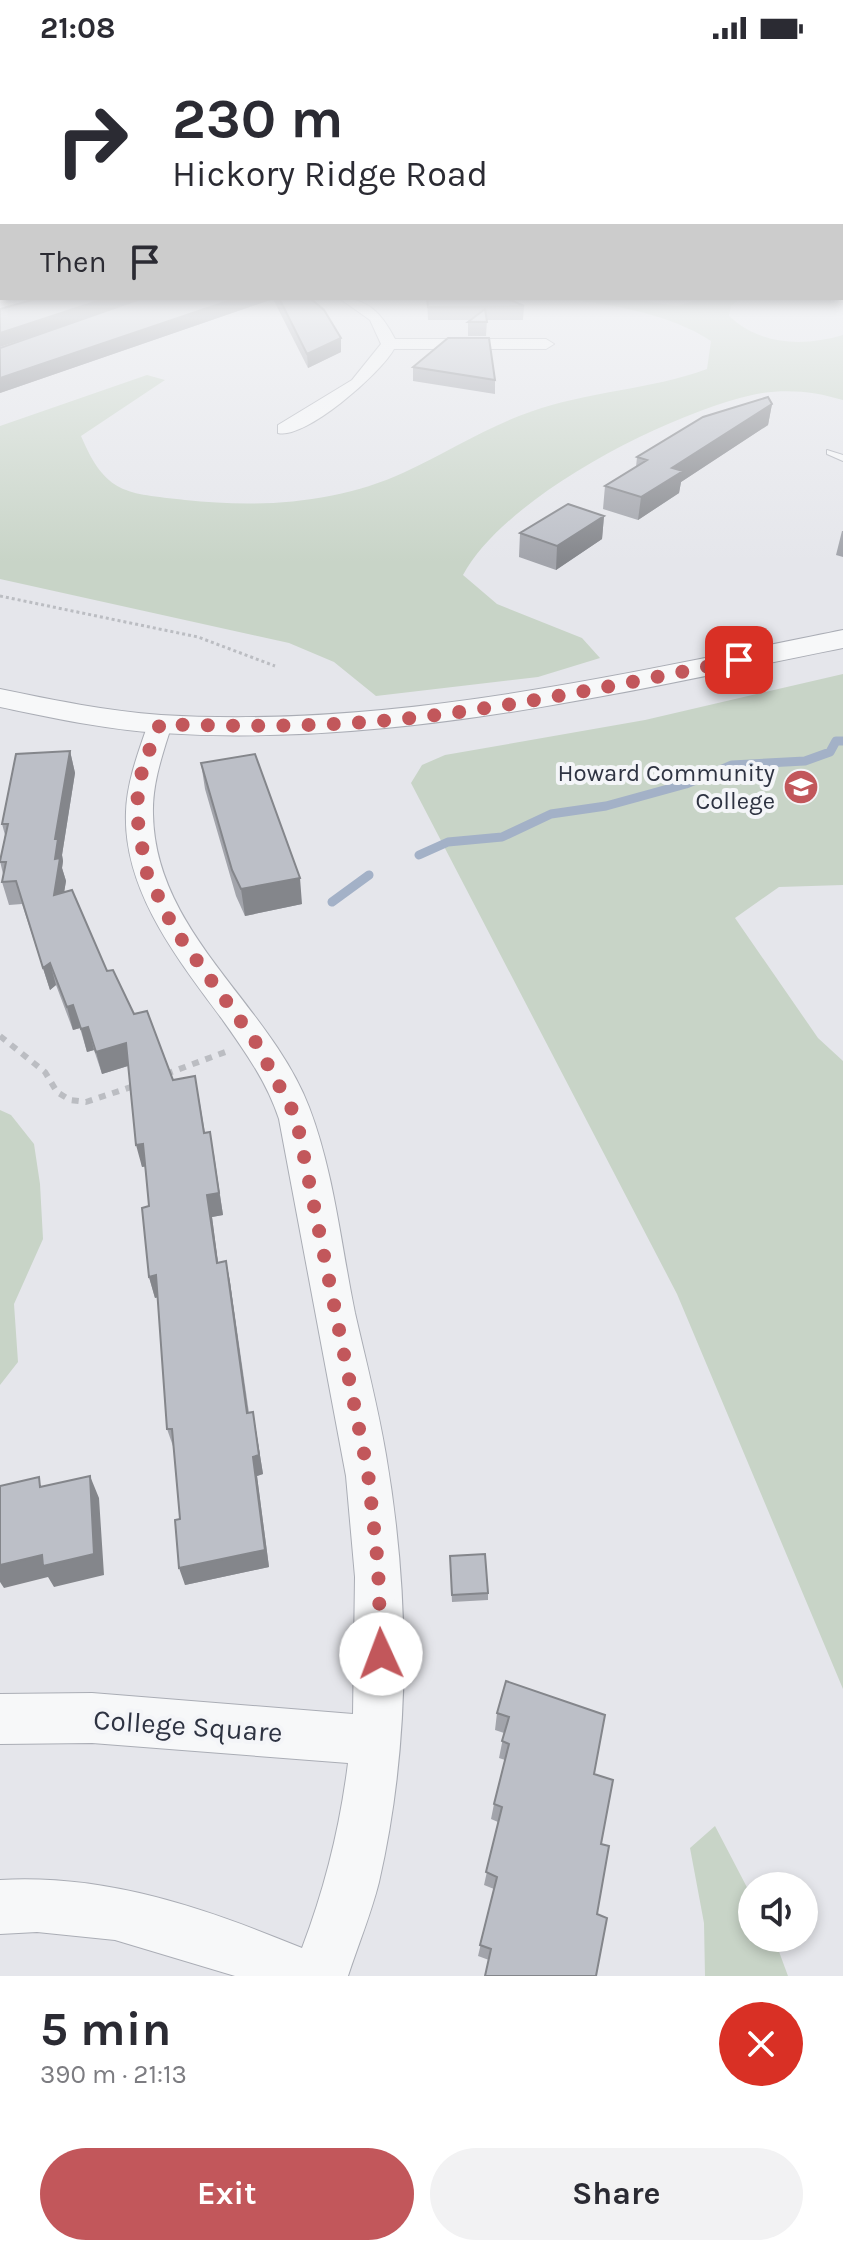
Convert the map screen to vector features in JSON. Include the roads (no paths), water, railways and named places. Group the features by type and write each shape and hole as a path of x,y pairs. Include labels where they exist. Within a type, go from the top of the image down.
{"street":[{"path":"284,429 358,384"},
{"path":"0,698 160,724 248,728 418,717 514,704 843,639"},
{"path":"160,724 144,763 138,789 137,816 146,871 174,929 255,1041 296,1117 368,1473 378,1565 381,1654 375,1740 366,1814 351,1885 320,1976"},
{"name":"College Square","path":"0,1719 92,1718 375,1740"},
{"path":"0,1907 26,1904 130,1917 240,1949 302,1976"}],"lane":[{"path":"830,452 843,458"}],"waterway":[{"path":"419,855 448,842 502,837 551,814 606,806 686,784 732,765 805,761 830,752 836,741 843,741"},
{"path":"332,902 369,875"}],"place":[{"name":"Howard Community College","path":"801,787"}]}
